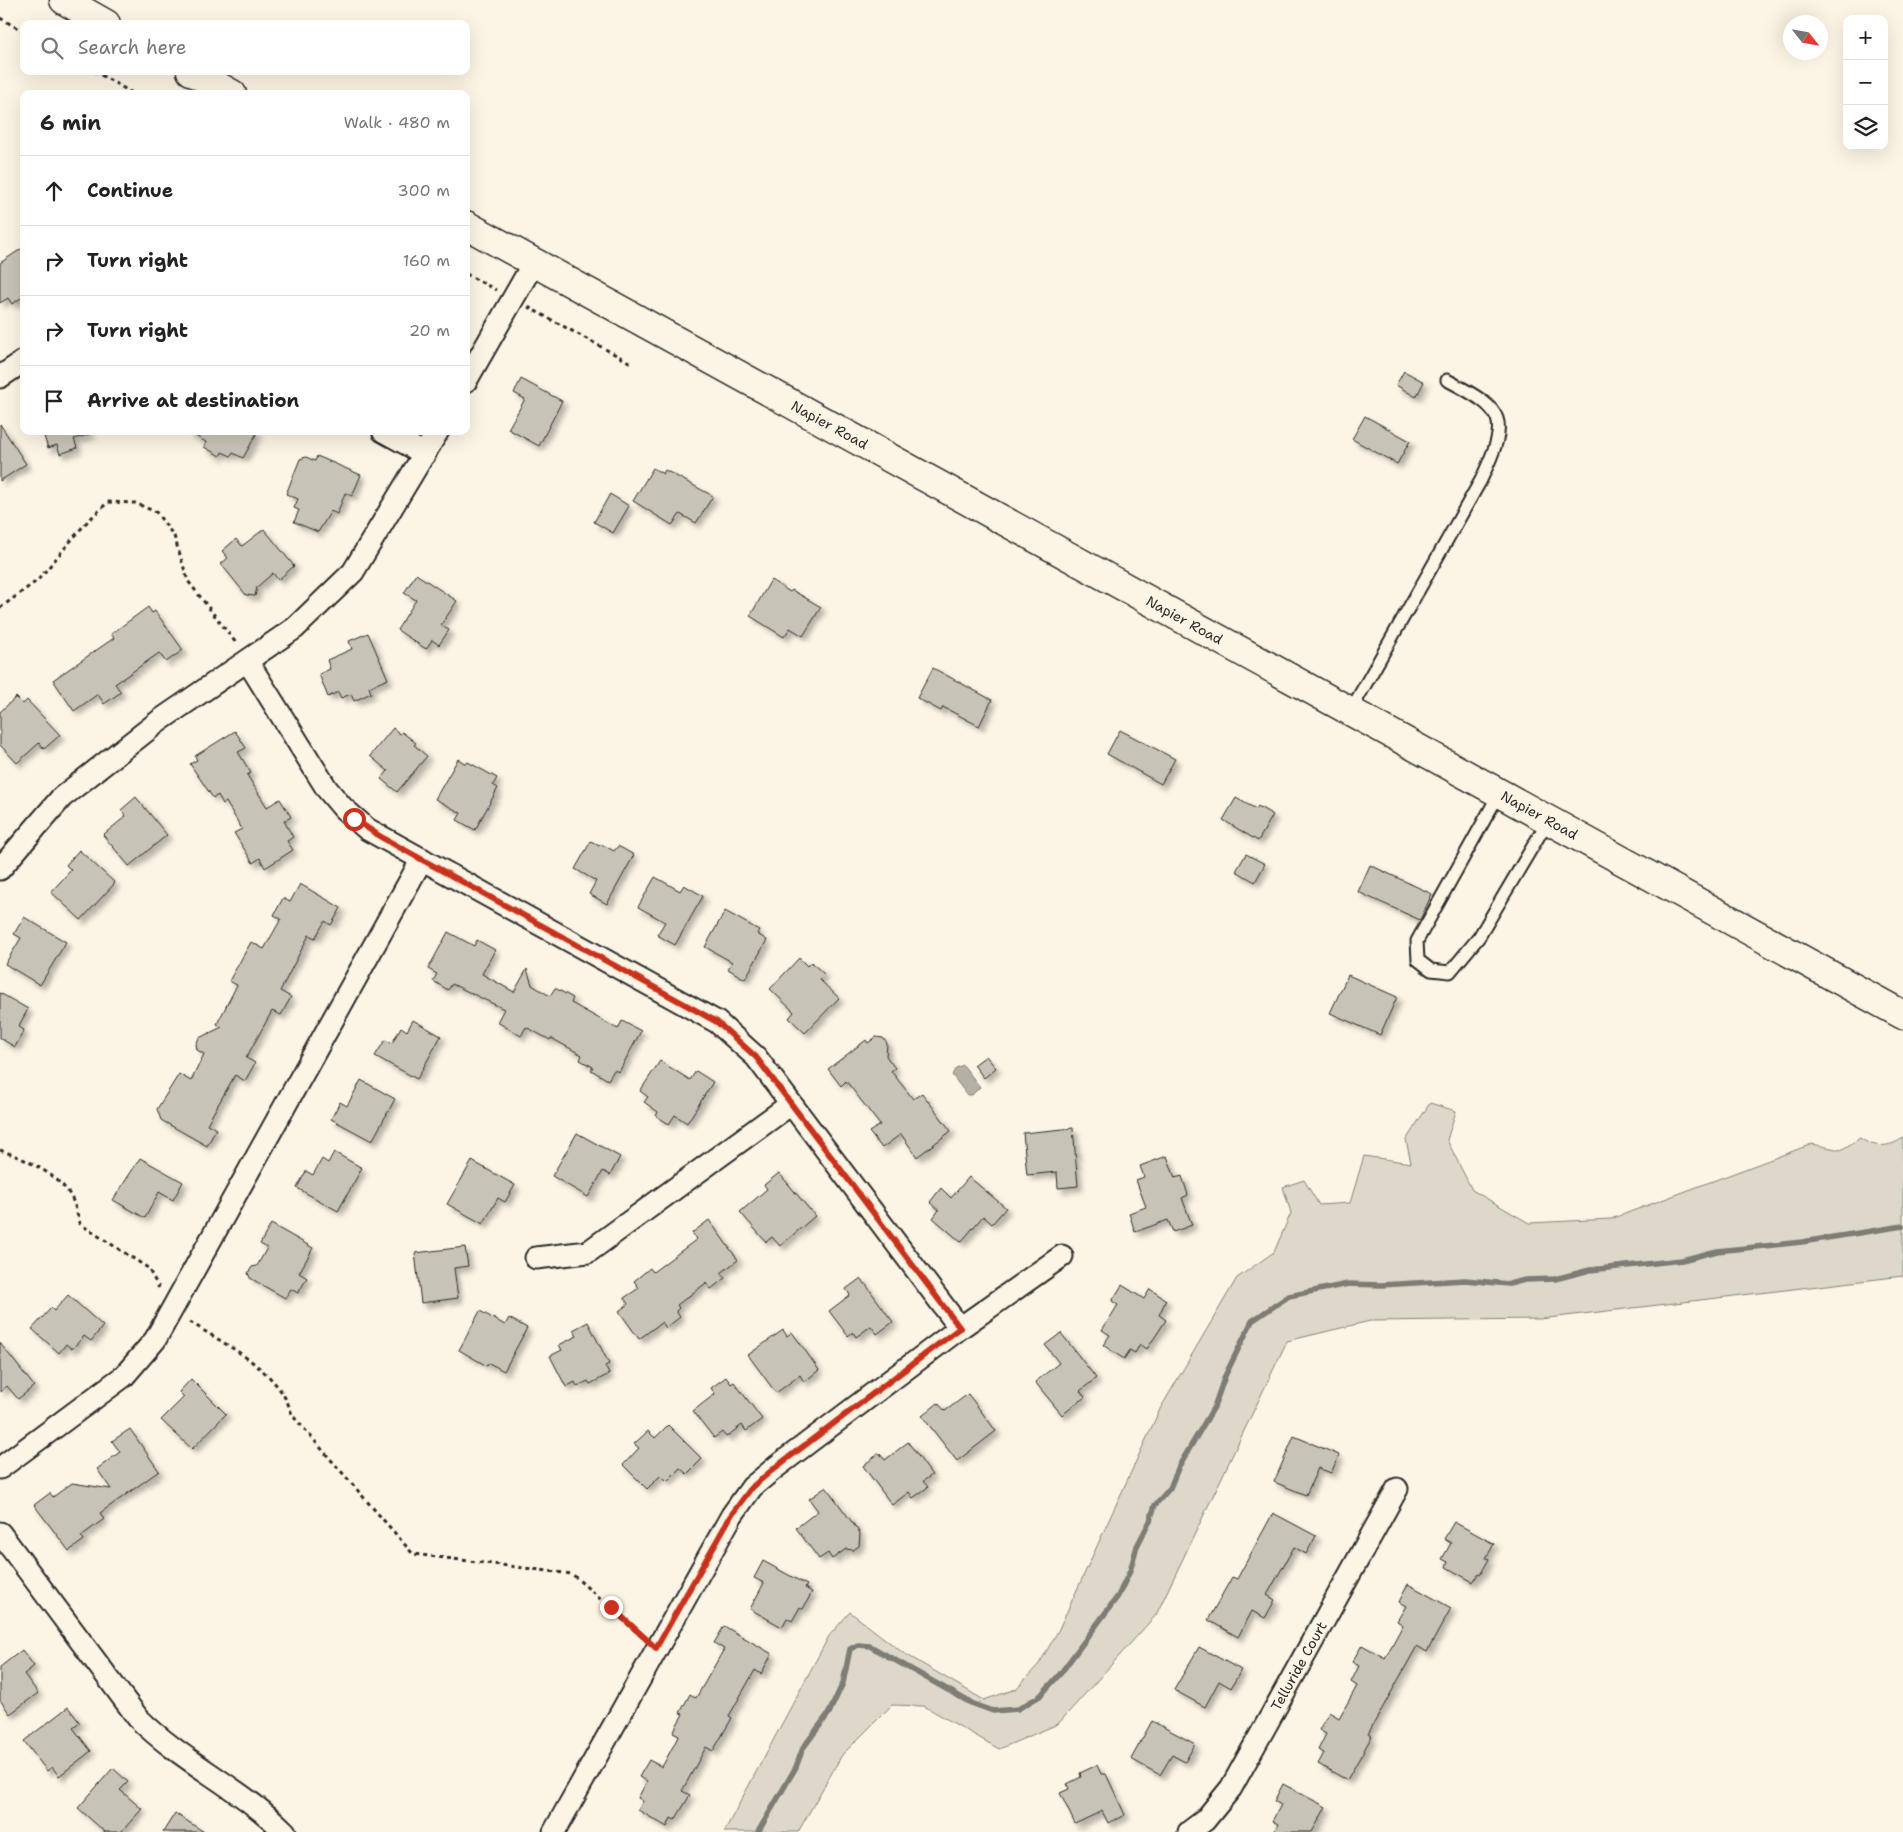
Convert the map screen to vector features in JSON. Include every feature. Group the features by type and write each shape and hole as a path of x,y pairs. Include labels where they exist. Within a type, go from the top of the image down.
{"street":[{"path":"64,0 99,20"},
{"path":"199,75 225,90"},
{"name":"Napier Road","path":"470,226 1903,1015"},
{"path":"470,374 534,262"},
{"path":"0,377 20,364"},
{"path":"390,435 425,454"},
{"path":"0,869 62,797 159,721 248,662 295,628 353,572 436,435"},
{"path":"248,662 308,761 343,808 367,829 717,1022 756,1057 960,1328"},
{"path":"0,1468 124,1376 155,1340 422,859"},
{"path":"536,1258 588,1252 790,1104"},
{"path":"554,1832 732,1514 752,1487 960,1328 1062,1256"},
{"name":"Telluride Court","path":"1189,1832 1205,1820 1231,1788 1396,1489"},
{"path":"0,1533 138,1718 156,1736 249,1802 285,1832"}],"lane":[{"path":"1351,710 1481,480 1493,455 1499,433 1499,418 1492,407 1480,397 1447,380"},
{"path":"1500,792 1417,942 1418,960 1431,970 1450,972 1479,937 1549,819"}],"path":[{"path":"0,18 20,30"},
{"path":"101,75 127,90"},
{"path":"470,276 631,363"},
{"path":"0,608 38,580 85,524 108,502 135,503 156,512 174,536 188,581 236,643"},
{"path":"0,1150 19,1157 58,1182 73,1200 80,1224 148,1268 159,1288"},
{"path":"190,1322 244,1356 278,1386 288,1400 292,1415 413,1554 572,1574 656,1648"}],"shaded area":[{"path":"963,1065 980,1087 972,1095 967,1095 952,1075 956,1068"},
{"path":"1430,1103 1456,1111 1447,1140 1472,1190 1529,1223 1611,1219 1812,1144 1841,1150 1860,1138 1870,1144 1887,1145 1903,1138 1903,1276 1540,1319 1370,1321 1287,1341 1156,1615 1058,1724 999,1749 924,1706 892,1705 842,1755 798,1832 724,1832 829,1636 850,1612 902,1652 984,1700 1016,1689 1039,1664 1058,1631 1160,1409 1237,1278 1274,1252 1291,1213 1283,1187 1304,1180 1319,1205 1350,1203 1364,1156 1411,1163 1406,1140"}],"building":[{"path":"20,250 20,299 12,304 8,298 0,303 0,263"},
{"path":"1404,371 1424,382 1416,397 1396,385"},
{"path":"521,379 562,401 539,446 508,429 525,399 514,393"},
{"path":"1365,416 1410,441 1397,464 1352,439"},
{"path":"0,424 26,464 0,481"},
{"path":"43,435 88,435 74,439 77,448 60,454 57,445 48,448"},
{"path":"193,435 256,435 243,458 233,453 231,456 222,452 220,456 204,447 206,442"},
{"path":"317,456 361,475 352,496 345,493 337,514 331,511 318,532 294,522 299,510 294,508 298,499 286,494 300,459 306,457 315,461"},
{"path":"653,468 663,474 665,470 713,496 696,523 680,514 672,525 633,501"},
{"path":"610,494 629,506 613,533 594,522"},
{"path":"264,529 294,566 278,580 273,573 257,587 255,596 246,595 221,564 228,558 222,551 236,539 242,546"},
{"path":"416,574 457,601 441,625 449,630 439,645 432,640 426,649 397,630 416,600 404,593"},
{"path":"771,580 790,592 792,590 821,607 803,636 790,628 784,637 750,616"},
{"path":"148,607 152,613 155,611 183,650 166,662 159,653 115,684 121,692 104,704 98,694 74,711 53,680 114,638 111,634"},
{"path":"368,633 388,679 369,687 371,693 354,701 351,694 341,698 338,692 328,697 319,674 330,669 327,660 352,649 349,641"},
{"path":"933,668 992,700 979,726 943,707 941,711 917,698"},
{"path":"16,697 23,704 27,700 60,735 44,749 39,743 17,763 0,745 0,712"},
{"path":"393,728 400,734 402,732 416,743 414,745 427,756 397,792 381,779 388,771 370,756"},
{"path":"1120,730 1175,759 1161,784 1107,754"},
{"path":"235,731 246,748 238,752 251,773 247,775 267,807 280,799 291,817 284,821 293,837 287,841 293,850 265,868 260,858 253,863 234,833 242,829 226,802 223,804 218,795 213,798 190,764 197,760 195,756"},
{"path":"458,759 466,764 468,762 497,778 493,785 498,788 475,830 457,820 461,813 435,799"},
{"path":"136,797 167,835 129,866 103,835 126,816 121,810"},
{"path":"1236,798 1256,809 1258,806 1273,815 1258,841 1223,820"},
{"path":"591,841 614,851 618,846 634,855 607,904 589,894 596,881 575,869"},
{"path":"79,850 115,883 81,920 51,892 71,870 66,865"},
{"path":"1246,854 1265,864 1255,882 1236,871"},
{"path":"1370,865 1432,894 1420,920 1358,892"},
{"path":"655,877 680,891 684,885 703,896 675,945 657,935 665,922 638,907"},
{"path":"300,884 341,908 331,925 325,921 315,938 309,935 280,991 291,997 281,1015 272,1011 246,1058 255,1063 245,1081 235,1075 207,1124 216,1129 207,1146 161,1120 157,1109 179,1074 191,1081 204,1054 197,1050 196,1044 199,1038 222,1027 217,1024 237,985 229,981 251,942 264,949 281,919 274,915 283,898 290,902"},
{"path":"725,911 759,930 757,934 767,940 745,979 728,969 732,962 705,947"},
{"path":"24,917 66,942 40,985 5,964 21,938 14,934"},
{"path":"448,932 474,946 477,940 495,950 482,974 514,992 527,969 532,985 550,996 555,988 573,998 571,1003 618,1029 622,1021 641,1031 619,1072 614,1070 608,1080 591,1070 593,1067 580,1060 582,1055 551,1038 550,1040 526,1027 521,1036 497,1022 504,1009 452,984 448,990 433,981 437,974 428,969"},
{"path":"799,958 807,966 811,962 824,974 819,979 839,998 805,1033 789,1018 794,1012 770,989"},
{"path":"1348,975 1397,997 1380,1035 1330,1013"},
{"path":"0,993 28,1009 18,1027 24,1030 15,1047 0,1038"},
{"path":"413,1020 441,1036 417,1079 375,1056 385,1040 392,1043 401,1027 407,1031"},
{"path":"876,1037 883,1038 887,1043 886,1056 895,1068 891,1071 913,1099 922,1093 951,1131 917,1157 901,1134 882,1148 869,1132 880,1125 846,1081 841,1086 828,1069 866,1040 868,1043"},
{"path":"986,1056 996,1068 984,1078 974,1065"},
{"path":"660,1061 690,1080 696,1071 713,1082 687,1123 675,1115 669,1124 656,1116 658,1112 644,1102 648,1097 640,1091"},
{"path":"361,1080 395,1099 372,1141 331,1119 340,1102 347,1106"},
{"path":"1073,1128 1078,1186 1058,1188 1057,1172 1027,1175 1023,1133"},
{"path":"577,1133 620,1157 610,1175 603,1171 588,1197 552,1176"},
{"path":"334,1152 362,1168 338,1211 297,1188 306,1171 313,1175 322,1159 328,1163"},
{"path":"1167,1156 1175,1178 1182,1176 1188,1195 1182,1198 1192,1225 1173,1232 1168,1220 1135,1232 1129,1213 1146,1207 1136,1180 1144,1177 1140,1166"},
{"path":"140,1158 183,1182 173,1200 159,1192 145,1218 113,1200"},
{"path":"472,1161 515,1185 505,1202 498,1198 483,1224 447,1204"},
{"path":"779,1173 815,1216 780,1246 772,1237 766,1242 740,1212 767,1189 764,1185"},
{"path":"969,1177 1006,1208 992,1224 983,1216 961,1242 933,1218 939,1210 930,1202 941,1188 951,1198"},
{"path":"709,1220 738,1260 721,1273 725,1278 711,1289 706,1283 677,1305 679,1308 676,1311 680,1317 666,1328 662,1322 639,1339 619,1311 628,1304 624,1298 639,1288 634,1281 650,1268 653,1272 697,1239 692,1233"},
{"path":"271,1224 313,1248 299,1273 307,1278 298,1293 291,1289 285,1298 250,1278 248,1273 252,1267 257,1266 267,1248 260,1244"},
{"path":"465,1247 468,1266 454,1268 458,1298 421,1303 415,1253"},
{"path":"861,1278 893,1322 877,1334 871,1326 856,1337 853,1332 848,1336 829,1311 850,1295 846,1289"},
{"path":"1122,1285 1144,1299 1150,1289 1166,1300 1159,1315 1166,1320 1147,1349 1140,1344 1135,1353 1130,1350 1124,1359 1103,1345 1110,1335 1102,1330 1118,1305 1112,1301"},
{"path":"68,1295 103,1326 91,1341 84,1336 72,1349 66,1344 59,1353 32,1329 51,1308 54,1311"},
{"path":"480,1311 505,1325 509,1318 527,1328 504,1371 489,1363 487,1366 459,1350"},
{"path":"588,1322 609,1364 605,1366 609,1374 590,1384 588,1381 577,1386 575,1382 566,1387 550,1356 562,1350 559,1345 577,1336 573,1330"},
{"path":"783,1330 787,1336 792,1332 819,1370 804,1382 800,1375 776,1393 748,1355"},
{"path":"1061,1333 1096,1378 1080,1391 1085,1397 1062,1415 1035,1382 1059,1363 1045,1345"},
{"path":"0,1343 34,1386 18,1399 7,1386 0,1392"},
{"path":"726,1377 731,1384 734,1382 762,1419 746,1431 742,1425 726,1437 722,1432 714,1438 693,1411 715,1394 711,1388"},
{"path":"191,1379 226,1414 192,1449 161,1420 184,1397 179,1392"},
{"path":"968,1394 996,1431 957,1461 922,1416 938,1403 945,1411"},
{"path":"668,1425 702,1459 687,1474 680,1468 667,1481 661,1475 647,1489 623,1465 639,1448 634,1444 648,1431 655,1438"},
{"path":"130,1429 159,1471 100,1513 104,1519 81,1536 84,1540 69,1551 34,1505 50,1493 53,1497 72,1483 111,1489 97,1469 120,1452 112,1441"},
{"path":"1294,1436 1339,1455 1331,1473 1318,1468 1306,1495 1274,1482"},
{"path":"908,1442 932,1475 923,1481 928,1487 913,1498 909,1492 892,1505 863,1466 879,1453 885,1460"},
{"path":"826,1487 860,1533 859,1546 853,1550 846,1549 832,1559 828,1553 819,1559 796,1528 818,1511 809,1499"},
{"path":"1273,1513 1316,1536 1306,1554 1294,1547 1267,1595 1275,1600 1265,1618 1252,1611 1238,1637 1208,1620 1232,1577 1237,1579"},
{"path":"1454,1522 1494,1544 1486,1558 1489,1559 1480,1575 1478,1574 1473,1582 1446,1567 1448,1562 1442,1559 1451,1543 1444,1539"},
{"path":"763,1561 807,1585 805,1588 812,1592 803,1609 800,1607 792,1621 787,1618 782,1627 750,1609 764,1583 754,1578"},
{"path":"1408,1584 1451,1608 1427,1652 1417,1646 1368,1734 1372,1736 1347,1780 1318,1764 1324,1753 1318,1750 1326,1734 1319,1730 1329,1712 1339,1718 1357,1686 1351,1682 1359,1666 1352,1662 1362,1645 1385,1658 1403,1625 1397,1621 1406,1606 1399,1602"},
{"path":"724,1626 772,1654 761,1674 755,1670 729,1716 732,1718 713,1751 706,1747 682,1791 690,1795 675,1820 671,1818 667,1827 638,1810 643,1801 638,1798 647,1781 639,1777 649,1760 662,1767 679,1735 673,1732 683,1714 680,1713 690,1694 696,1698 724,1649 714,1643"},
{"path":"1199,1647 1241,1670 1231,1688 1219,1681 1205,1707 1174,1690"},
{"path":"22,1650 34,1666 24,1674 38,1693 10,1714 0,1700 0,1667"},
{"path":"68,1707 80,1723 73,1728 91,1751 59,1776 52,1767 47,1771 24,1741"},
{"path":"1152,1721 1195,1744 1185,1762 1172,1755 1160,1775 1131,1759"},
{"path":"1097,1765 1101,1774 1106,1774 1125,1815 1108,1823 1102,1811 1075,1824 1060,1793 1069,1789 1067,1784 1081,1777 1080,1773"},
{"path":"113,1768 128,1782 120,1790 142,1809 121,1832 105,1832 78,1808"},
{"path":"1283,1784 1326,1807 1312,1832 1274,1832 1278,1824 1272,1821 1281,1805 1274,1801"},
{"path":"175,1813 204,1832 163,1832"}],"waterway":[{"path":"758,1832 796,1767 803,1748 829,1713 843,1683 850,1649 858,1645 870,1646 971,1703 993,1711 1018,1709 1040,1696 1060,1674 1118,1596 1130,1571 1137,1546 1150,1521 1155,1505 1170,1488 1179,1466 1214,1407 1225,1376 1252,1321 1289,1296 1348,1284 1381,1285 1465,1280 1509,1284 1525,1280 1555,1279 1590,1270 1682,1260 1717,1251 1802,1242 1903,1226"}],"route":[{"path":"354,819 381,837 717,1022 756,1057 960,1328 752,1487 732,1514 656,1648 611,1607"}]}
